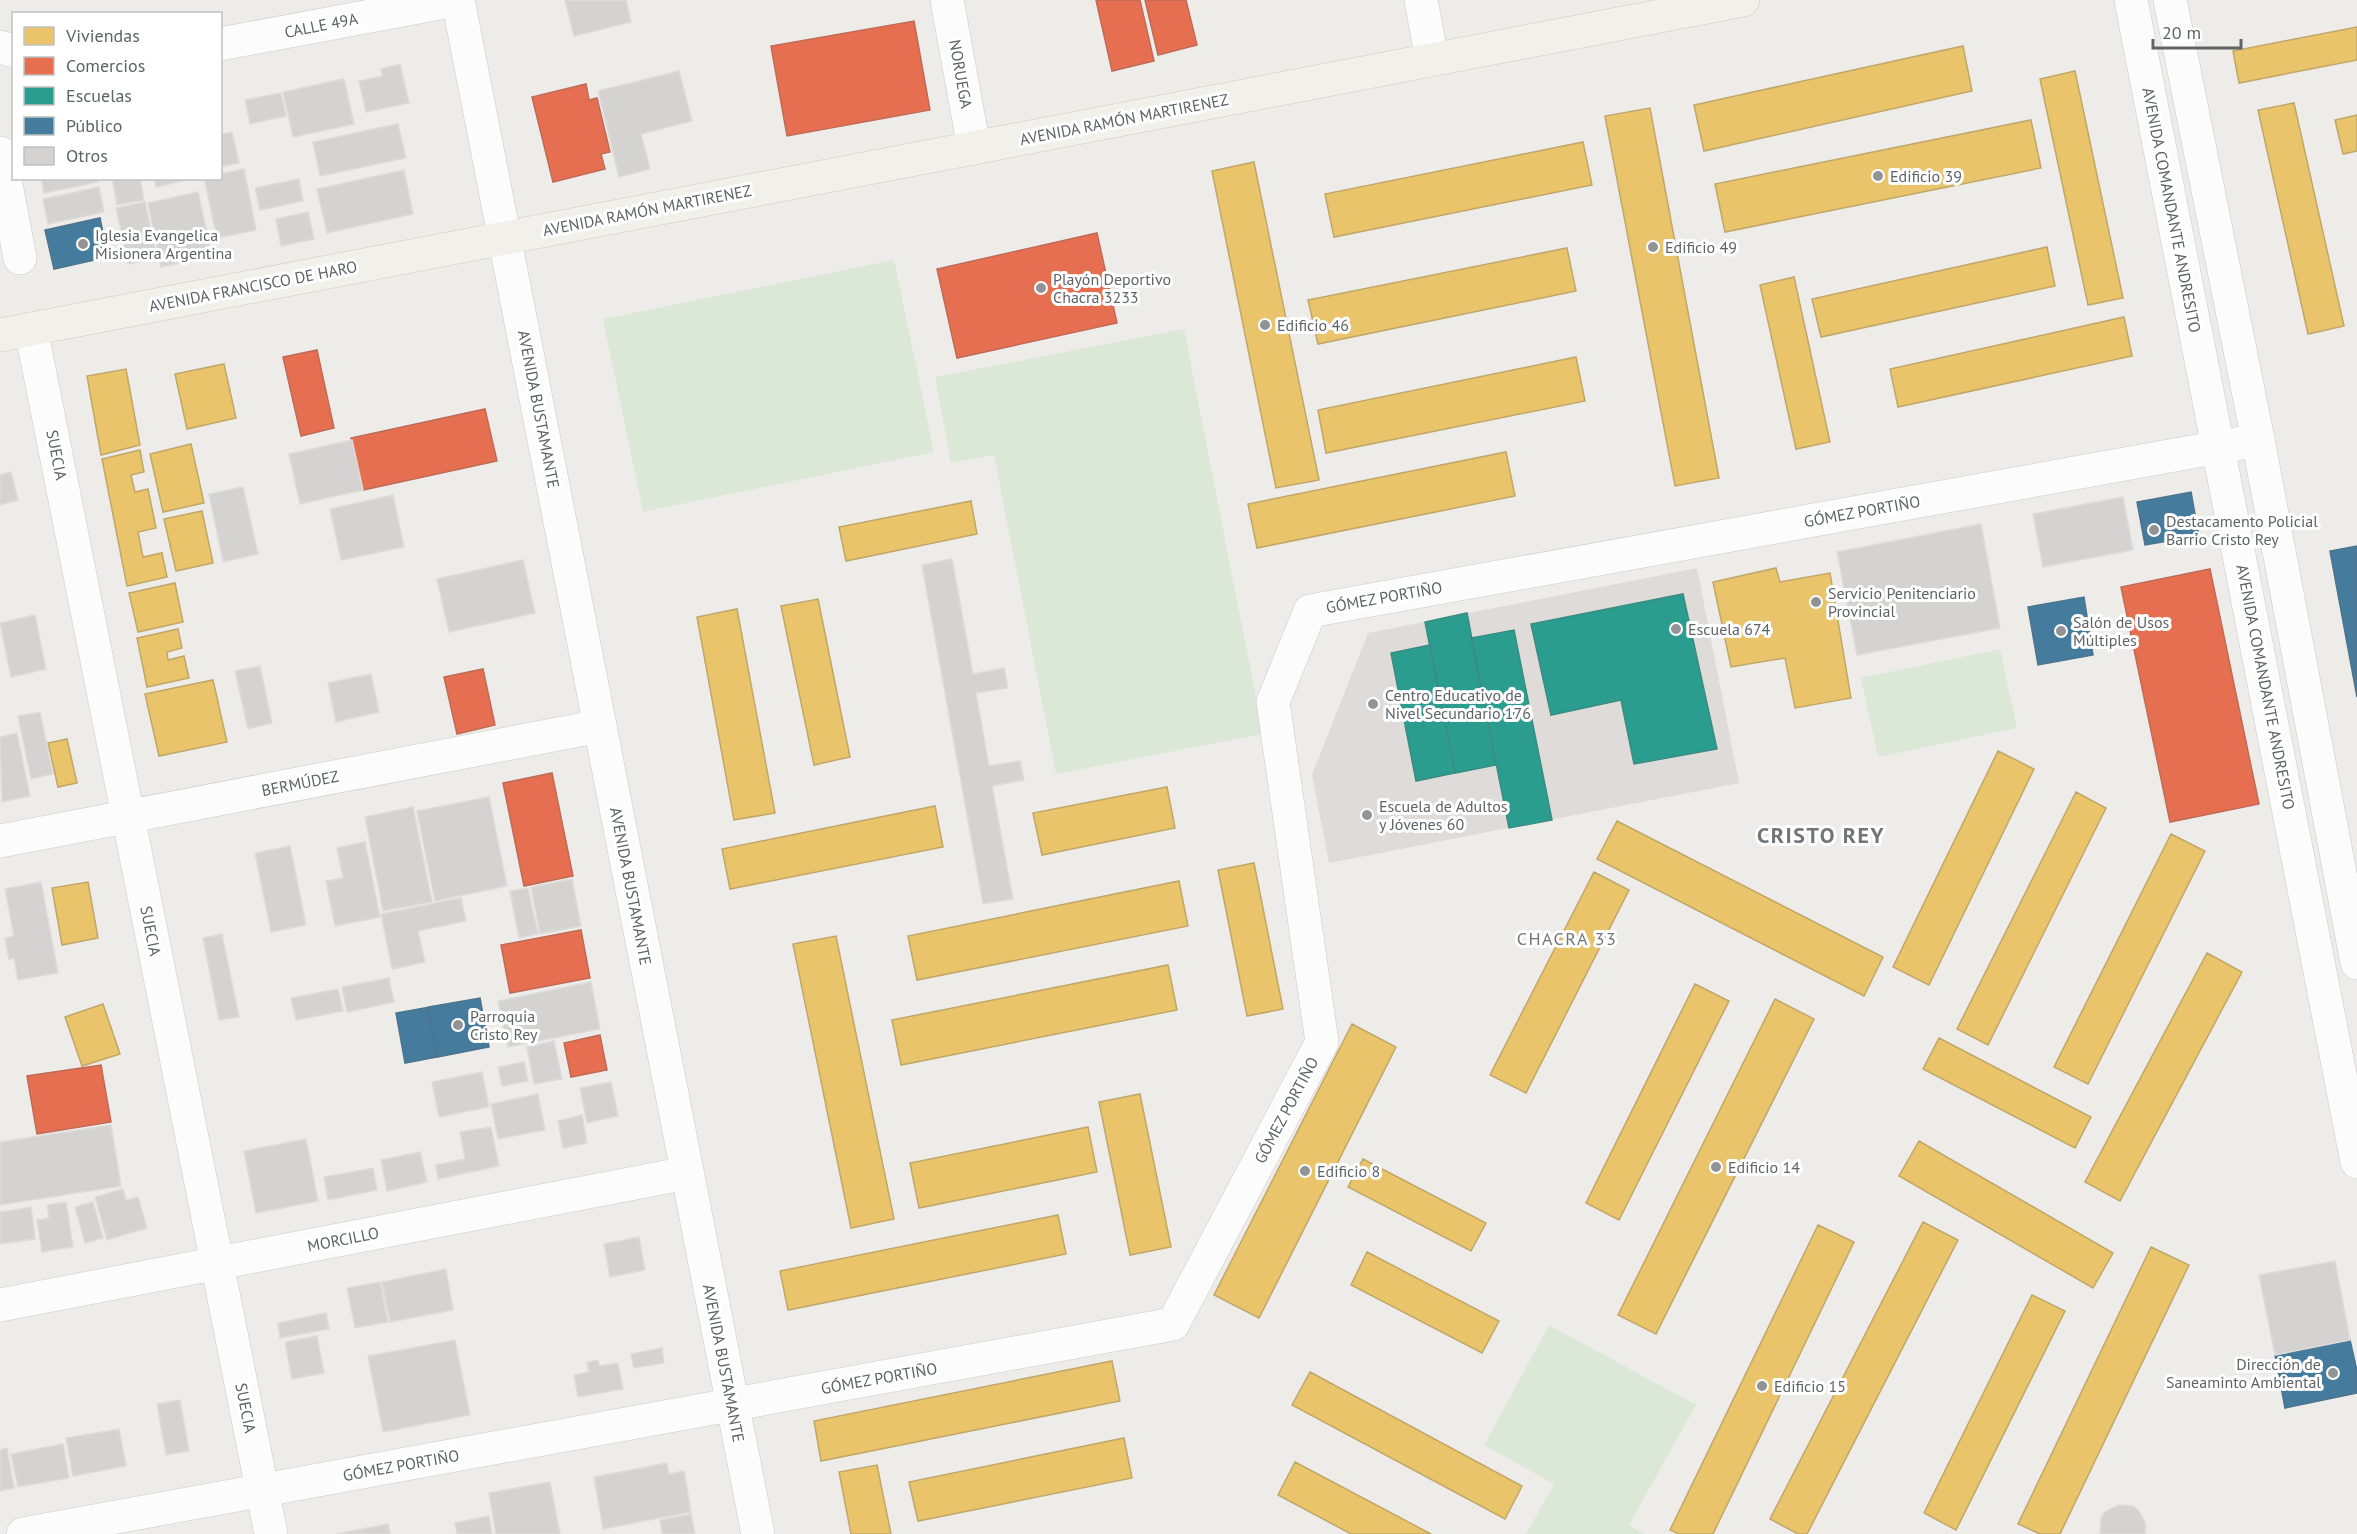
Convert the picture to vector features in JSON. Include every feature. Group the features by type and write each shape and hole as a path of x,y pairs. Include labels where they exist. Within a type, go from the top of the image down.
{"main road":[{"name":"AVENIDA RAMÓN MARTIRENEZ","path":"506,237 1743,0"},
{"name":"AVENIDA FRANCISCO DE HARO","path":"0,334 506,237"}],"street":[{"name":"CALLE 49A","path":"222,44 457,0"},
{"name":"AVENIDA BUSTAMANTE","path":"457,0 506,237 758,1534"},
{"name":"NORUEGA","path":"947,0 974,148"},
{"path":"1420,0 1432,60"},
{"name":"AVENIDA COMANDANTE ANDRESITO","path":"2131,0 2357,1162"},
{"path":"2170,0 2258,440 2357,963"},
{"path":"0,153 20,258"},
{"name":"SUECIA","path":"32,328 271,1534"},
{"name":"GÓMEZ PORTIÑO","path":"23,1534 1173,1324 1322,1042 1273,702 1310,611 2258,440"},
{"name":"BERMÚDEZ","path":"0,841 600,726"},
{"path":"2305,886 2341,879"},
{"name":"MORCILLO","path":"0,1305 687,1173"}],"shaded area":[{"path":"1697,568 1739,783 1329,863 1312,775 1368,633"}],"green space":[{"path":"894,260 934,452 643,512 603,319"},
{"path":"1184,329 1263,734 1056,774 994,455 951,463 935,377"},
{"path":"2000,649 2017,728 1878,757 1861,678"},
{"path":"1549,1325 1696,1405 1629,1525 1644,1534 1526,1534 1554,1484 1484,1445"}],"building: Viviendas":[{"path":"2357,27 2357,60 2239,83 2233,51"},
{"path":"1963,46 1972,91 1704,151 1694,105"},
{"path":"2075,71 2123,298 2088,305 2040,79"},
{"path":"2294,103 2344,326 2308,334 2258,110"},
{"name":"Edificio 49","path":"1650,108 1719,478 1675,486 1605,116"},
{"path":"2357,115 2357,151 2343,154 2335,120"},
{"name":"Edificio 39","path":"2031,120 2041,168 1725,232 1715,184"},
{"path":"1583,142 1592,185 1334,237 1325,194"},
{"name":"Edificio 46","path":"1254,162 1319,480 1276,488 1212,171"},
{"path":"2047,247 2055,286 1821,337 1812,299"},
{"path":"1567,248 1576,291 1318,344 1308,300"},
{"path":"1794,277 1830,442 1796,449 1760,285"},
{"path":"2124,317 2132,356 1898,407 1890,369"},
{"path":"1576,357 1585,401 1326,453 1318,410"},
{"path":"224,364 236,418 187,429 175,374"},
{"path":"126,369 140,445 101,455 87,376"},
{"path":"191,444 204,503 163,512 150,454"},
{"path":"140,450 144,472 131,475 135,492 148,489 156,528 138,532 143,557 162,553 167,577 127,586 102,459"},
{"path":"1506,452 1515,496 1257,548 1248,504"},
{"path":"971,501 977,534 846,561 839,527"},
{"path":"202,511 213,563 176,571 164,519"},
{"path":"1776,568 1780,582 1830,573 1851,698 1795,708 1785,658 1731,667 1713,582"},
{"path":"175,583 183,622 138,632 129,593"},
{"path":"818,599 850,757 814,765 781,606"},
{"path":"737,609 775,813 734,820 697,617"},
{"path":"178,629 182,648 167,652 168,660 184,656 189,678 147,687 137,638"},
{"path":"213,680 227,742 159,756 145,694"},
{"path":"67,739 77,783 58,787 48,743"},
{"path":"1998,751 2034,769 1929,985 1893,967"},
{"path":"1167,787 1175,828 1042,855 1033,813"},
{"path":"2076,792 2106,808 1988,1045 1957,1029"},
{"path":"935,806 943,847 730,889 722,849"},
{"path":"1617,821 1883,957 1864,996 1597,859"},
{"path":"2171,834 2205,851 2088,1084 2054,1067"},
{"path":"1254,863 1283,1009 1247,1016 1218,870"},
{"path":"1594,872 1629,890 1526,1093 1490,1075"},
{"path":"1179,881 1188,926 917,980 908,936"},
{"path":"88,882 98,938 62,945 52,888"},
{"path":"836,936 894,1219 851,1228 793,944"},
{"path":"2207,953 2242,972 2120,1201 2085,1182"},
{"path":"1168,965 1177,1010 901,1065 892,1020"},
{"path":"1695,984 1729,1001 1619,1220 1586,1203"},
{"name":"Edificio 14","path":"1775,999 1814,1019 1656,1334 1618,1315"},
{"path":"103,1004 120,1054 82,1066 65,1017"},
{"name":"Edificio 8","path":"1352,1024 1396,1047 1259,1318 1214,1295"},
{"path":"1939,1038 2091,1117 2075,1148 1923,1069"},
{"path":"1140,1094 1171,1247 1130,1255 1099,1102"},
{"path":"1088,1127 1097,1172 919,1208 910,1163"},
{"path":"1919,1141 2113,1253 2093,1288 1899,1176"},
{"path":"1363,1159 1486,1223 1471,1251 1348,1187"},
{"path":"1058,1215 1066,1254 788,1310 780,1271"},
{"path":"1923,1222 1958,1240 1807,1534 1798,1534 1770,1519"},
{"name":"Edificio 15","path":"1818,1225 1854,1242 1713,1534 1679,1534 1670,1530"},
{"path":"2151,1247 2189,1265 2060,1534 2040,1534 2018,1524"},
{"path":"1367,1252 1499,1321 1482,1353 1351,1285"},
{"path":"2032,1295 2065,1311 1956,1530 1924,1513"},
{"path":"1112,1361 1120,1401 821,1461 814,1421"},
{"path":"1310,1372 1522,1486 1505,1519 1292,1405"},
{"path":"1124,1438 1132,1478 918,1521 909,1482"},
{"path":"1295,1462 1431,1534 1351,1534 1278,1495"},
{"path":"877,1465 891,1534 851,1534 839,1472"}],"building: Comercios":[{"path":"1096,0 1140,0 1154,61 1112,71"},
{"path":"1145,0 1186,0 1197,45 1158,55"},
{"path":"914,21 930,110 787,136 771,46"},
{"path":"586,84 589,100 597,98 610,152 601,154 605,169 553,182 532,97"},
{"path":"1097,233 1117,323 957,358 937,269"},
{"path":"317,350 334,428 301,436 283,357"},
{"path":"485,409 497,461 363,490 351,438"},
{"path":"2210,569 2259,804 2170,822 2121,587"},
{"path":"483,669 495,725 457,734 444,677"},
{"path":"552,773 573,876 524,886 503,783"},
{"path":"581,930 590,978 510,993 501,945"},
{"path":"600,1035 607,1070 571,1077 564,1043"},
{"path":"101,1065 111,1122 37,1134 27,1076"}],"building: Escuelas":[{"path":"1683,594 1717,749 1634,764 1621,700 1551,715 1531,624"},
{"path":"1467,613 1496,765 1455,773 1425,622"},
{"path":"1514,630 1552,820 1509,828 1471,638"},
{"path":"1430,645 1455,773 1416,781 1391,653"}],"building: Público":[{"path":"100,218 108,257 54,269 45,230"},
{"path":"2191,492 2199,536 2145,545 2137,502"},
{"path":"2357,546 2357,697 2330,551"},
{"name":"Salón de Usos Múltiples","path":"2084,597 2093,655 2038,665 2028,607"},
{"path":"480,998 489,1047 405,1063 396,1013"},
{"path":"480,998 489,1047 437,1057 428,1007"},
{"path":"2350,1340 2357,1371 2357,1393 2285,1408 2275,1355"}],"building: Otros":[{"path":"565,0 626,0 631,22 574,36"},
{"path":"400,64 409,103 366,112 359,81 382,76 381,69"},
{"path":"679,71 692,121 641,134 650,169 619,177 598,91"},
{"path":"344,79 354,124 293,137 283,92"},
{"path":"281,93 286,116 250,124 245,100"},
{"path":"398,124 406,158 320,176 313,142"},
{"path":"232,132 239,163 222,167 222,134"},
{"path":"244,169 256,230 217,238 204,180 222,180 222,174"},
{"path":"404,170 413,214 327,233 317,189"},
{"path":"299,179 303,201 260,210 255,188"},
{"path":"41,180 98,180 98,182 44,193"},
{"path":"112,180 140,180 144,200 117,205"},
{"path":"154,180 186,180 156,187"},
{"path":"99,187 104,212 48,224 43,199"},
{"path":"198,192 212,256 161,267 148,203"},
{"path":"145,202 157,258 128,264 116,208"},
{"path":"308,212 314,239 281,246 276,219"},
{"path":"352,440 363,490 300,504 289,454"},
{"path":"11,472 18,500 0,505 0,475"},
{"path":"243,487 258,554 223,562 209,494"},
{"path":"393,495 404,547 341,560 330,509"},
{"path":"2123,497 2133,550 2043,567 2033,514"},
{"path":"1981,524 2000,628 1857,655 1837,552"},
{"path":"952,559 973,674 1004,668 1008,688 976,693 989,766 1020,761 1024,780 992,786 1013,899 983,904 922,565"},
{"path":"523,560 535,613 449,632 437,579"},
{"path":"35,615 46,669 11,677 0,623"},
{"path":"260,666 272,723 248,729 235,671"},
{"path":"371,674 379,712 336,722 328,683"},
{"path":"40,712 53,774 31,779 18,716"},
{"path":"17,733 30,796 2,802 0,737"},
{"path":"489,797 507,886 435,901 417,811"},
{"path":"413,807 432,902 383,911 365,817"},
{"path":"365,842 380,917 335,926 326,881 343,878 337,848"},
{"path":"290,846 306,925 271,932 255,853"},
{"path":"572,879 581,926 540,934 531,887"},
{"path":"41,882 58,973 18,980 14,958 9,959 5,938 14,936 5,889"},
{"path":"528,888 538,934 519,938 510,891"},
{"path":"461,898 466,921 418,931 425,962 392,969 381,914"},
{"path":"222,934 239,1017 219,1020 203,938"},
{"path":"389,978 394,1002 347,1012 342,987"},
{"path":"591,982 600,1029 508,1047 498,1001"},
{"path":"338,989 343,1011 296,1020 291,998"},
{"path":"554,1041 562,1079 534,1084 527,1047"},
{"path":"524,1062 528,1081 502,1086 498,1067"},
{"path":"482,1072 489,1107 439,1117 432,1082"},
{"path":"611,1082 618,1116 587,1123 580,1088"},
{"path":"538,1094 545,1130 498,1139 491,1104"},
{"path":"582,1115 587,1143 563,1148 558,1121"},
{"path":"111,1125 121,1186 0,1205 0,1142"},
{"path":"491,1127 499,1166 438,1179 436,1165 465,1159 460,1132"},
{"path":"306,1139 318,1201 256,1213 244,1151"},
{"path":"420,1152 427,1182 387,1191 381,1160"},
{"path":"373,1168 377,1190 328,1200 324,1177"},
{"path":"123,1189 126,1200 138,1197 147,1228 107,1240 95,1197"},
{"path":"66,1202 73,1247 42,1252 37,1220 49,1218 47,1205"},
{"path":"93,1202 103,1238 85,1243 75,1207"},
{"path":"31,1207 35,1239 0,1244 0,1212"},
{"path":"639,1237 645,1270 610,1277 604,1244"},
{"path":"2335,1261 2350,1340 2275,1355 2259,1275"},
{"path":"446,1269 453,1310 390,1322 382,1282"},
{"path":"380,1282 388,1322 355,1328 347,1288"},
{"path":"326,1313 329,1329 280,1338 278,1323"},
{"path":"317,1336 324,1373 292,1379 285,1342"},
{"path":"455,1340 470,1415 383,1432 368,1356"},
{"path":"662,1348 664,1363 634,1368 631,1354"},
{"path":"598,1360 599,1366 618,1363 623,1389 578,1397 574,1375 589,1372 587,1362"},
{"path":"180,1400 189,1451 166,1455 157,1404"},
{"path":"119,1429 126,1466 73,1476 66,1438"},
{"path":"63,1444 69,1478 18,1487 11,1454"},
{"path":"7,1448 14,1488 0,1491 0,1450"},
{"path":"667,1463 669,1474 684,1471 691,1512 603,1529 594,1477"},
{"path":"550,1482 560,1534 496,1534 489,1493"},
{"path":"2118,1505 2133,1506 2139,1511 2146,1525 2145,1534 2100,1534 2101,1518 2105,1512"},
{"path":"691,1514 695,1534 662,1534 660,1520"},
{"path":"489,1516 492,1534 457,1534 455,1523"},
{"path":"388,1524 390,1534 336,1534"}],"place":[{"name":"Edificio 39","path":"1878,176"},
{"name":"Iglesia Evangelica Misionera Argentina","path":"83,244"},
{"name":"Edificio 49","path":"1653,247"},
{"name":"Playón Deportivo Chacra 3233","path":"1041,288"},
{"name":"Edificio 46","path":"1265,325"},
{"name":"Destacamento Policial Barrio Cristo Rey","path":"2154,530"},
{"name":"Servicio Penitenciario Provincial","path":"1816,602"},
{"name":"Escuela 674","path":"1676,629"},
{"name":"Salón de Usos Múltiples","path":"2061,631"},
{"name":"Centro Educativo de Nivel Secundario 176","path":"1373,704"},
{"name":"Escuela de Adultos y Jóvenes 60","path":"1367,815"},
{"name":"Parroquia Cristo Rey","path":"458,1025"},
{"name":"Edificio 14","path":"1716,1167"},
{"name":"Edificio 8","path":"1305,1171"},
{"name":"Dirección de Saneaminto Ambiental","path":"2333,1373"},
{"name":"Edificio 15","path":"1762,1386"}],"district":[{"name":"CRISTO REY","path":"1821,835"},
{"name":"CHACRA 33","path":"1567,939"}]}
